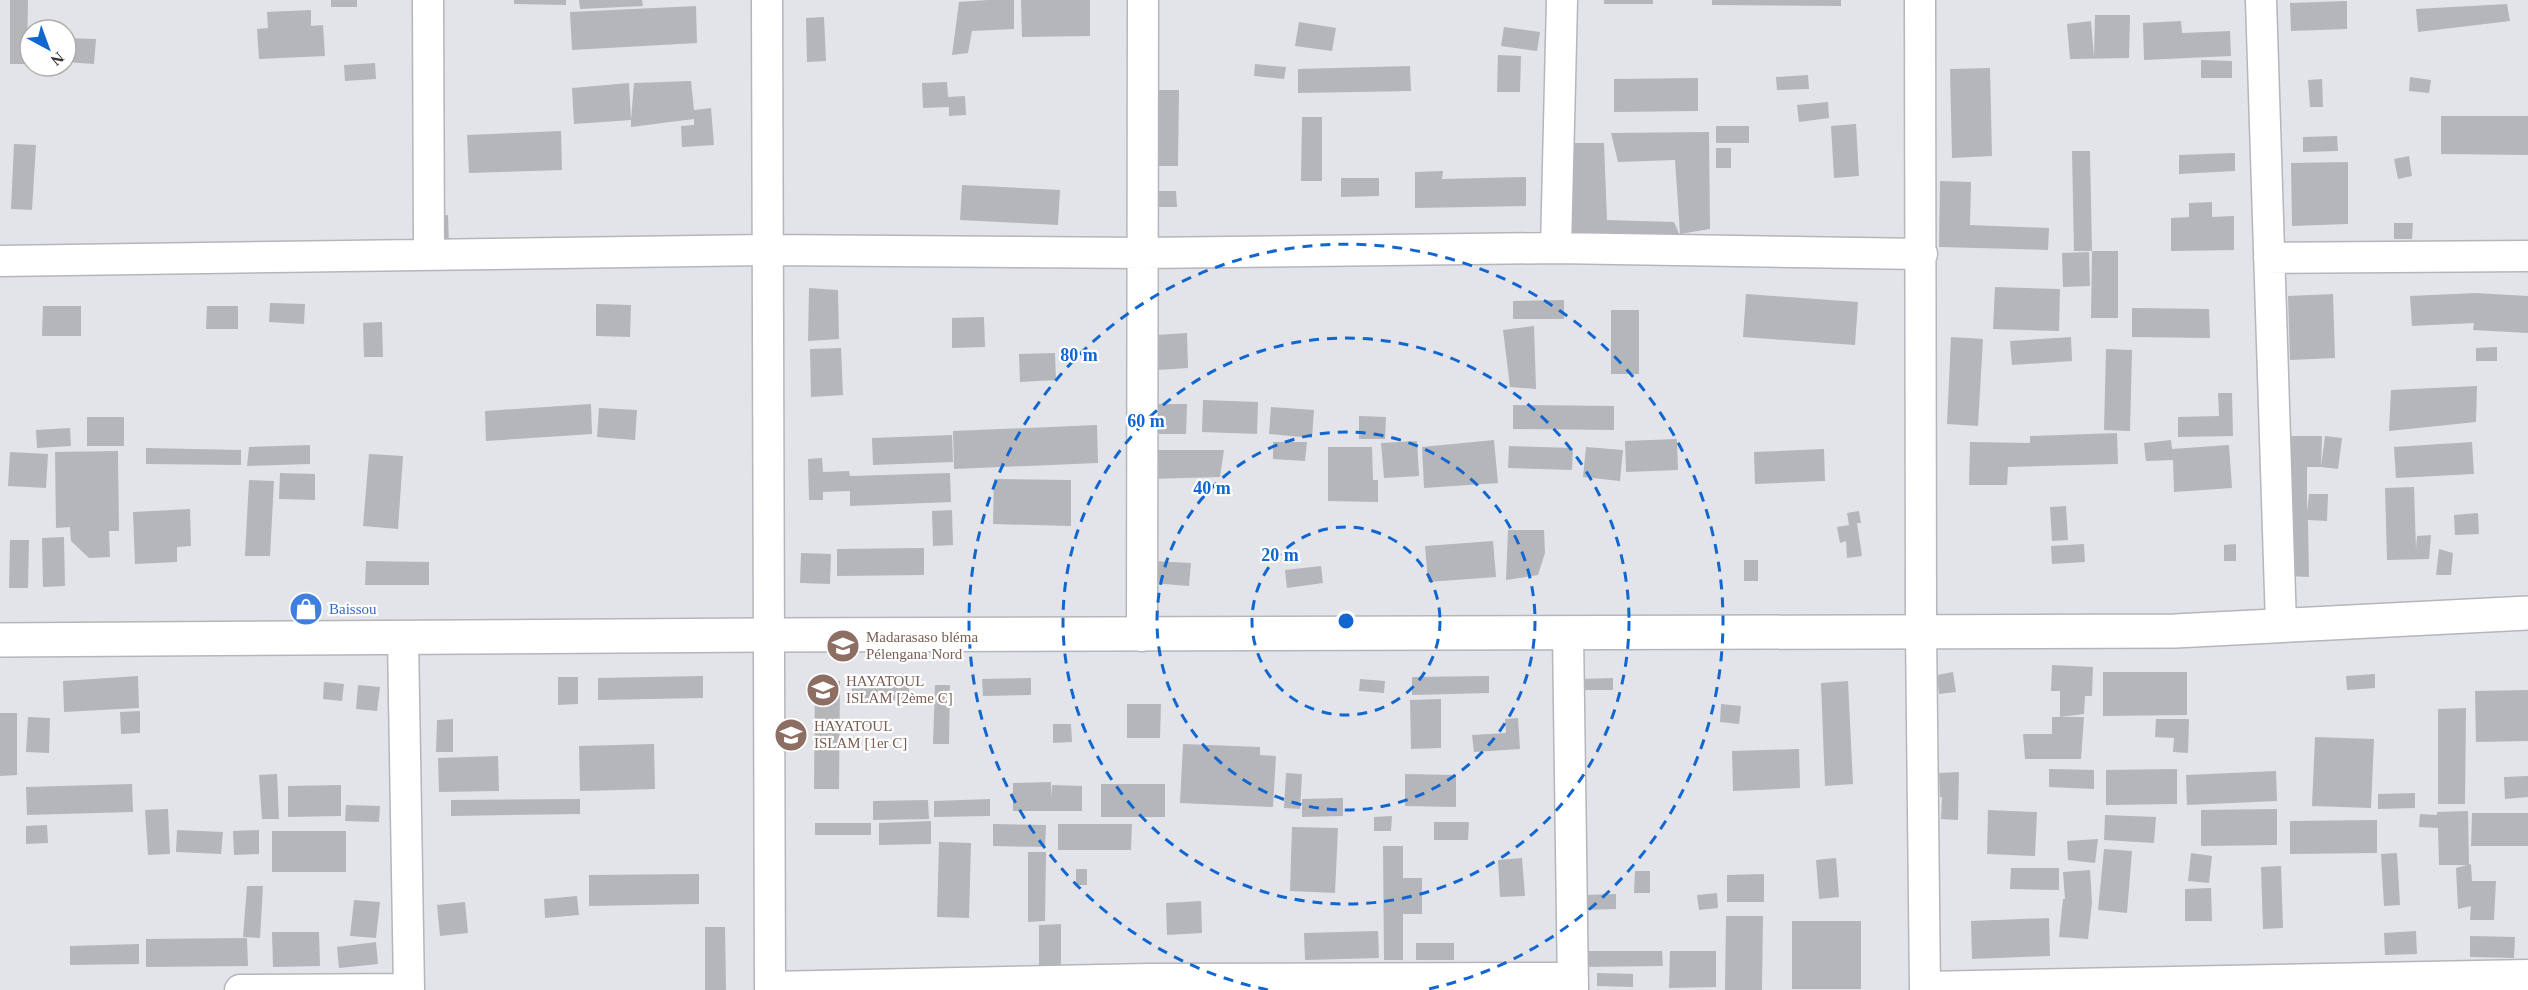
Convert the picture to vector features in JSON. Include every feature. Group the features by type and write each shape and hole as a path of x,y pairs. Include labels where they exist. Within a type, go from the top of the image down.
{"street":[{"path":"429,0 429,254"},
{"path":"767,0 770,988 1573,984 1568,634"},
{"path":"1142,636 1143,0"},
{"path":"1556,248 1562,0"},
{"path":"1920,0 1921,632 1925,988 2278,985 2528,975"},
{"path":"2261,0 2281,625"},
{"path":"0,261 768,250 1143,253 1556,248 1922,254"},
{"path":"2269,258 2528,256"},
{"path":"0,640 769,635 2175,632 2528,613"},
{"path":"240,990 409,989 403,638"}],"building":[{"path":"10,0 28,0 28,18 18,18 18,64 10,64"},
{"path":"331,0 357,0 357,7 331,7"},
{"path":"514,0 566,0 566,5 514,4"},
{"path":"579,0 642,0 643,6 580,9"},
{"path":"1014,0 1014,29 972,31 968,53 952,55 959,2"},
{"path":"1021,0 1090,0 1090,36 1022,37"},
{"path":"1604,0 1653,0 1653,4 1604,4"},
{"path":"1712,0 1841,0 1841,6 1712,5"},
{"path":"2347,1 2347,29 2291,31 2290,3"},
{"path":"2507,4 2510,21 2418,32 2416,9"},
{"path":"696,6 697,43 572,50 570,12"},
{"path":"311,10 311,26 323,25 325,56 259,59 257,29 268,28 267,12"},
{"path":"2095,15 2130,15 2129,58 2070,59 2067,24 2091,21 2094,57"},
{"path":"824,17 826,61 807,62 806,18"},
{"path":"2181,21 2182,33 2230,31 2231,56 2144,60 2143,23"},
{"path":"1299,22 1336,28 1332,51 1295,46"},
{"path":"1504,27 1540,32 1537,51 1501,46"},
{"path":"78,38 96,39 94,64 78,63"},
{"path":"1498,55 1521,56 1520,92 1497,92"},
{"path":"2201,60 2232,61 2232,78 2201,78"},
{"path":"375,63 376,79 345,81 344,65"},
{"path":"1255,64 1286,67 1284,79 1254,76"},
{"path":"1410,66 1411,91 1298,93 1298,69"},
{"path":"1990,68 1992,156 1952,158 1950,69"},
{"path":"1808,75 1809,89 1777,90 1776,77"},
{"path":"2410,77 2431,80 2429,93 2409,91"},
{"path":"1698,78 1698,111 1614,112 1614,79"},
{"path":"2322,79 2323,107 2310,107 2308,80"},
{"path":"691,81 694,110 711,108 714,145 682,147 681,126 694,125 694,119 631,127 634,83"},
{"path":"947,82 948,97 965,96 966,115 949,116 949,107 923,108 922,83"},
{"path":"629,83 631,120 574,124 572,88"},
{"path":"1149,90 1179,90 1178,166 1149,166"},
{"path":"1828,102 1829,118 1799,122 1797,105"},
{"path":"2441,116 2528,116 2528,155 2441,154"},
{"path":"1302,117 1322,117 1322,181 1301,181"},
{"path":"1856,124 1859,176 1834,178 1831,126"},
{"path":"1716,126 1749,126 1749,143 1716,143"},
{"path":"561,131 562,170 469,173 467,135"},
{"path":"1709,132 1710,229 1680,234 1675,160 1618,162 1611,133"},
{"path":"2337,136 2338,151 2303,152 2303,137"},
{"path":"1572,143 1604,143 1607,220 1674,222 1683,243 1571,238"},
{"path":"14,144 36,145 32,210 11,209"},
{"path":"1716,148 1731,148 1731,168 1716,168"},
{"path":"2072,151 2090,151 2092,251 2074,251"},
{"path":"2235,153 2235,171 2179,174 2179,155"},
{"path":"2409,156 2412,176 2398,179 2394,159"},
{"path":"2348,162 2348,224 2292,226 2291,163"},
{"path":"1443,171 1442,179 1526,177 1526,206 1415,208 1415,172"},
{"path":"1341,178 1379,178 1379,196 1341,197"},
{"path":"1940,181 1971,182 1970,225 2049,228 2048,250 1939,247"},
{"path":"962,185 1060,190 1058,225 960,220"},
{"path":"1157,191 1176,191 1177,207 1157,207"},
{"path":"2212,202 2212,217 2234,216 2234,250 2171,251 2171,218 2189,217 2189,203"},
{"path":"448,215 449,245 436,245 435,216"},
{"path":"2394,223 2413,223 2412,239 2394,239"},
{"path":"2092,251 2118,251 2118,318 2091,318"},
{"path":"2089,252 2090,286 2063,287 2062,253"},
{"path":"1995,287 2060,289 2059,331 1993,329"},
{"path":"809,288 838,290 839,339 808,341"},
{"path":"2475,293 2528,296 2528,333 2473,330 2474,323 2412,326 2410,296"},
{"path":"1746,294 1858,302 1855,345 1743,337"},
{"path":"2333,294 2335,358 2290,360 2288,296"},
{"path":"1564,300 1564,319 1513,319 1513,301"},
{"path":"270,303 305,304 304,324 269,322"},
{"path":"596,304 631,305 630,337 596,336"},
{"path":"43,306 81,306 81,336 42,336"},
{"path":"207,306 238,306 238,329 206,329"},
{"path":"2132,308 2209,309 2210,338 2132,337"},
{"path":"1611,310 1639,310 1639,374 1611,374"},
{"path":"984,317 985,347 952,348 952,318"},
{"path":"382,322 383,357 364,357 363,323"},
{"path":"1534,326 1536,389 1510,387 1503,330"},
{"path":"1187,333 1188,368 1158,370 1156,335"},
{"path":"1951,337 1983,339 1978,426 1947,424"},
{"path":"2071,337 2072,361 2012,365 2010,341"},
{"path":"2497,347 2497,361 2476,361 2476,348"},
{"path":"841,348 843,395 811,397 810,349"},
{"path":"2106,349 2132,350 2130,431 2104,430"},
{"path":"1055,353 1056,380 1020,382 1019,354"},
{"path":"2477,386 2476,422 2389,431 2391,390"},
{"path":"2218,393 2232,393 2233,436 2178,437 2178,417 2219,416"},
{"path":"1203,400 1258,402 1257,434 1202,432"},
{"path":"591,404 592,434 486,441 485,411"},
{"path":"1151,404 1187,404 1186,434 1151,434"},
{"path":"1513,405 1614,406 1614,430 1513,429"},
{"path":"1271,407 1314,410 1312,438 1269,434"},
{"path":"599,408 637,410 635,440 597,437"},
{"path":"1359,416 1386,417 1385,439 1359,439"},
{"path":"87,417 124,417 124,446 87,446"},
{"path":"1097,425 1098,463 954,469 953,431"},
{"path":"70,428 71,446 37,448 36,430"},
{"path":"2117,433 2118,464 2008,467 2007,485 1969,485 1970,442 2030,443 2030,436"},
{"path":"952,435 953,462 873,465 872,438"},
{"path":"2290,436 2322,436 2321,467 2307,467 2307,512 2309,494 2328,494 2327,521 2308,520 2309,577 2287,576"},
{"path":"2325,436 2342,438 2338,469 2321,467"},
{"path":"1677,439 1678,470 1626,472 1625,441"},
{"path":"1494,440 1498,483 1424,488 1422,447"},
{"path":"2171,440 2172,449 2229,445 2232,488 2174,492 2173,460 2146,461 2144,443"},
{"path":"1417,441 1419,476 1384,478 1381,443"},
{"path":"1273,442 1307,442 1305,461 1273,459"},
{"path":"2472,442 2474,474 2396,478 2394,447"},
{"path":"310,445 310,464 247,466 249,447"},
{"path":"1509,446 1573,448 1572,470 1508,468"},
{"path":"1328,447 1372,447 1373,480 1378,480 1378,502 1328,501"},
{"path":"1586,447 1623,450 1620,481 1583,477"},
{"path":"146,448 241,450 241,465 146,464"},
{"path":"1824,449 1825,481 1755,484 1754,452"},
{"path":"1151,450 1224,450 1220,477 1149,479"},
{"path":"118,451 119,531 109,531 110,557 89,558 71,541 70,527 56,528 55,452"},
{"path":"10,452 48,454 46,488 8,486"},
{"path":"369,454 403,456 398,529 363,526"},
{"path":"822,458 823,472 849,471 850,476 950,473 951,502 850,506 850,491 823,492 823,500 809,500 808,459"},
{"path":"280,473 315,474 315,500 279,499"},
{"path":"994,479 1071,480 1071,526 993,524"},
{"path":"249,480 274,481 270,556 245,556"},
{"path":"2414,487 2416,549 2417,536 2431,535 2429,559 2387,560 2385,488"},
{"path":"2066,506 2068,540 2052,541 2050,507"},
{"path":"190,509 191,546 177,547 177,562 135,564 133,512"},
{"path":"952,510 953,545 933,546 932,511"},
{"path":"1859,511 1861,523 1857,523 1862,556 1847,558 1846,541 1840,543 1837,527 1849,525 1847,513"},
{"path":"2478,513 2479,534 2455,535 2454,515"},
{"path":"1508,530 1544,530 1545,553 1538,575 1506,580"},
{"path":"64,537 65,586 43,587 42,538"},
{"path":"10,540 29,540 28,588 9,588"},
{"path":"1493,541 1496,577 1428,582 1425,546"},
{"path":"2084,544 2085,562 2052,564 2051,546"},
{"path":"2236,544 2236,561 2224,561 2224,545"},
{"path":"924,548 924,575 837,576 837,549"},
{"path":"2439,549 2453,553 2451,575 2436,575"},
{"path":"801,553 831,554 830,584 800,583"},
{"path":"1744,560 1758,560 1758,581 1744,581"},
{"path":"366,561 429,562 429,585 365,585"},
{"path":"1153,561 1191,563 1189,586 1152,583"},
{"path":"1321,566 1323,583 1287,588 1285,570"},
{"path":"2052,665 2093,667 2092,696 2085,696 2084,714 2060,717 2060,691 2051,691"},
{"path":"1953,672 1956,692 1939,694 1937,675"},
{"path":"2103,672 2187,672 2187,715 2103,716"},
{"path":"2375,674 2375,688 2347,690 2346,676"},
{"path":"138,676 139,708 64,712 63,681"},
{"path":"703,676 703,698 598,700 598,678"},
{"path":"1489,676 1489,693 1412,695 1412,677"},
{"path":"558,677 578,677 578,704 558,705"},
{"path":"1031,678 1031,695 983,696 982,679"},
{"path":"1613,678 1613,690 1579,690 1579,679"},
{"path":"1360,679 1385,681 1384,693 1359,691"},
{"path":"815,680 840,681 839,789 814,789"},
{"path":"1848,681 1853,784 1825,786 1821,683"},
{"path":"324,682 344,684 342,701 323,699"},
{"path":"909,684 909,700 852,701 852,685"},
{"path":"358,685 380,687 377,711 356,709"},
{"path":"935,685 950,685 949,744 933,744"},
{"path":"2528,690 2528,741 2476,742 2475,691"},
{"path":"1441,699 1441,748 1411,749 1410,700"},
{"path":"1127,704 1161,704 1160,738 1127,738"},
{"path":"1721,704 1741,706 1739,724 1720,722"},
{"path":"2466,708 2465,804 2438,804 2438,709"},
{"path":"140,711 140,733 121,734 120,712"},
{"path":"0,713 17,713 17,775 0,776"},
{"path":"28,717 50,718 49,753 26,752"},
{"path":"2052,717 2084,717 2081,759 2025,759 2023,734 2052,734"},
{"path":"1518,718 1520,749 1474,752 1472,735 1506,733 1505,719"},
{"path":"453,719 453,752 436,752 437,720"},
{"path":"2156,719 2189,719 2188,753 2173,752 2174,738 2155,737"},
{"path":"1053,724 1071,724 1072,742 1053,743"},
{"path":"2315,737 2374,739 2371,808 2312,806"},
{"path":"654,744 655,789 580,791 579,746"},
{"path":"1183,744 1260,747 1260,755 1276,756 1273,807 1180,803"},
{"path":"1799,749 1800,788 1733,791 1732,751"},
{"path":"498,756 499,791 439,792 438,758"},
{"path":"2049,769 2094,770 2094,789 2049,787"},
{"path":"2177,769 2177,804 2106,805 2106,770"},
{"path":"2276,771 2277,801 2187,805 2186,775"},
{"path":"1959,772 1958,820 1941,819 1942,797 1940,797 1939,773"},
{"path":"1286,773 1302,774 1300,809 1284,808"},
{"path":"277,774 279,819 262,819 259,775"},
{"path":"1405,774 1456,775 1456,807 1405,806"},
{"path":"2528,776 2528,797 2505,799 2504,777"},
{"path":"1051,782 1051,799 1052,785 1082,786 1082,811 1013,811 1013,783"},
{"path":"132,784 133,812 27,815 26,787"},
{"path":"1101,784 1165,784 1165,817 1101,817"},
{"path":"341,785 341,816 288,817 288,786"},
{"path":"2415,793 2415,808 2378,809 2378,794"},
{"path":"1343,798 1343,816 1302,817 1302,799"},
{"path":"580,799 580,814 451,816 451,800"},
{"path":"990,799 990,816 934,817 934,801"},
{"path":"928,800 929,819 873,820 873,801"},
{"path":"346,805 380,806 379,822 345,821"},
{"path":"168,809 170,854 148,855 145,810"},
{"path":"2277,809 2277,845 2201,846 2201,810"},
{"path":"1988,810 2037,812 2035,856 1987,854"},
{"path":"2468,811 2469,865 2439,865 2438,828 2419,827 2420,814 2437,815 2437,812"},
{"path":"2472,813 2528,813 2528,846 2471,846"},
{"path":"2105,815 2156,817 2154,843 2104,840"},
{"path":"1392,816 1391,831 1374,831 1374,817"},
{"path":"2377,820 2377,853 2290,854 2290,821"},
{"path":"931,821 931,844 879,845 879,823"},
{"path":"1434,822 1469,822 1468,840 1434,840"},
{"path":"815,823 871,823 871,835 815,835"},
{"path":"993,824 1046,825 1045,847 993,846"},
{"path":"1058,824 1132,824 1131,850 1058,850"},
{"path":"47,825 48,843 26,844 26,826"},
{"path":"1292,827 1338,828 1335,893 1290,891"},
{"path":"177,830 223,832 221,854 176,852"},
{"path":"259,830 259,854 234,855 233,831"},
{"path":"272,831 346,831 346,872 272,872"},
{"path":"2098,839 2095,863 2068,860 2067,841"},
{"path":"939,842 971,843 969,918 937,917"},
{"path":"1383,846 1403,846 1403,878 1422,878 1422,914 1403,914 1403,960 1384,960"},
{"path":"2104,849 2132,851 2127,913 2098,910"},
{"path":"1028,852 1046,852 1045,921 1028,922"},
{"path":"2191,853 2212,856 2209,883 2188,881"},
{"path":"2397,853 2400,905 2384,906 2381,854"},
{"path":"1522,858 1525,896 1500,897 1498,860"},
{"path":"1836,858 1839,897 1819,899 1816,860"},
{"path":"2471,864 2472,881 2496,881 2494,920 2470,920 2471,906 2458,909 2456,868"},
{"path":"2281,866 2283,928 2263,929 2261,867"},
{"path":"2011,868 2059,868 2059,890 2010,889"},
{"path":"1076,869 1087,869 1087,885 1076,885"},
{"path":"2090,870 2092,902 2088,939 2059,937 2063,899 2065,899 2063,872"},
{"path":"1635,871 1650,871 1650,893 1634,893"},
{"path":"699,874 699,904 589,906 589,875"},
{"path":"1764,874 1764,902 1727,902 1727,875"},
{"path":"247,886 263,886 260,938 243,937"},
{"path":"2211,888 2212,921 2185,921 2185,889"},
{"path":"1717,893 1718,908 1699,910 1697,895"},
{"path":"1616,894 1616,909 1581,910 1581,895"},
{"path":"577,896 579,915 545,918 544,899"},
{"path":"354,900 380,902 376,938 350,936"},
{"path":"1201,901 1202,933 1167,935 1166,903"},
{"path":"465,902 468,933 440,936 437,905"},
{"path":"1726,916 1763,916 1762,990 1725,990"},
{"path":"2049,918 2050,956 1972,959 1971,921"},
{"path":"1792,921 1861,921 1861,989 1792,989"},
{"path":"1061,924 1061,971 1039,972 1039,925"},
{"path":"705,927 725,927 726,990 705,990"},
{"path":"1378,931 1379,958 1305,960 1304,933"},
{"path":"2416,931 2417,954 2385,955 2384,933"},
{"path":"272,932 319,932 320,966 273,967"},
{"path":"2470,936 2515,937 2514,958 2470,957"},
{"path":"247,938 248,966 146,967 146,939"},
{"path":"376,942 378,964 339,968 337,947"},
{"path":"1416,943 1454,943 1454,960 1416,960"},
{"path":"139,944 139,964 70,965 70,946"},
{"path":"1581,951 1662,951 1663,966 1581,967"},
{"path":"1670,951 1716,951 1716,987 1669,988"},
{"path":"1597,973 1633,974 1633,987 1597,986"}],"place":[{"name":"Baissou","path":"306,609"},
{"name":"Madarasaso bléma Pélengana Nord","path":"843,646"},
{"name":"HAYATOUL ISLAM [2ème C]","path":"823,690"},
{"name":"HAYATOUL ISLAM [1er C]","path":"791,735"}]}
